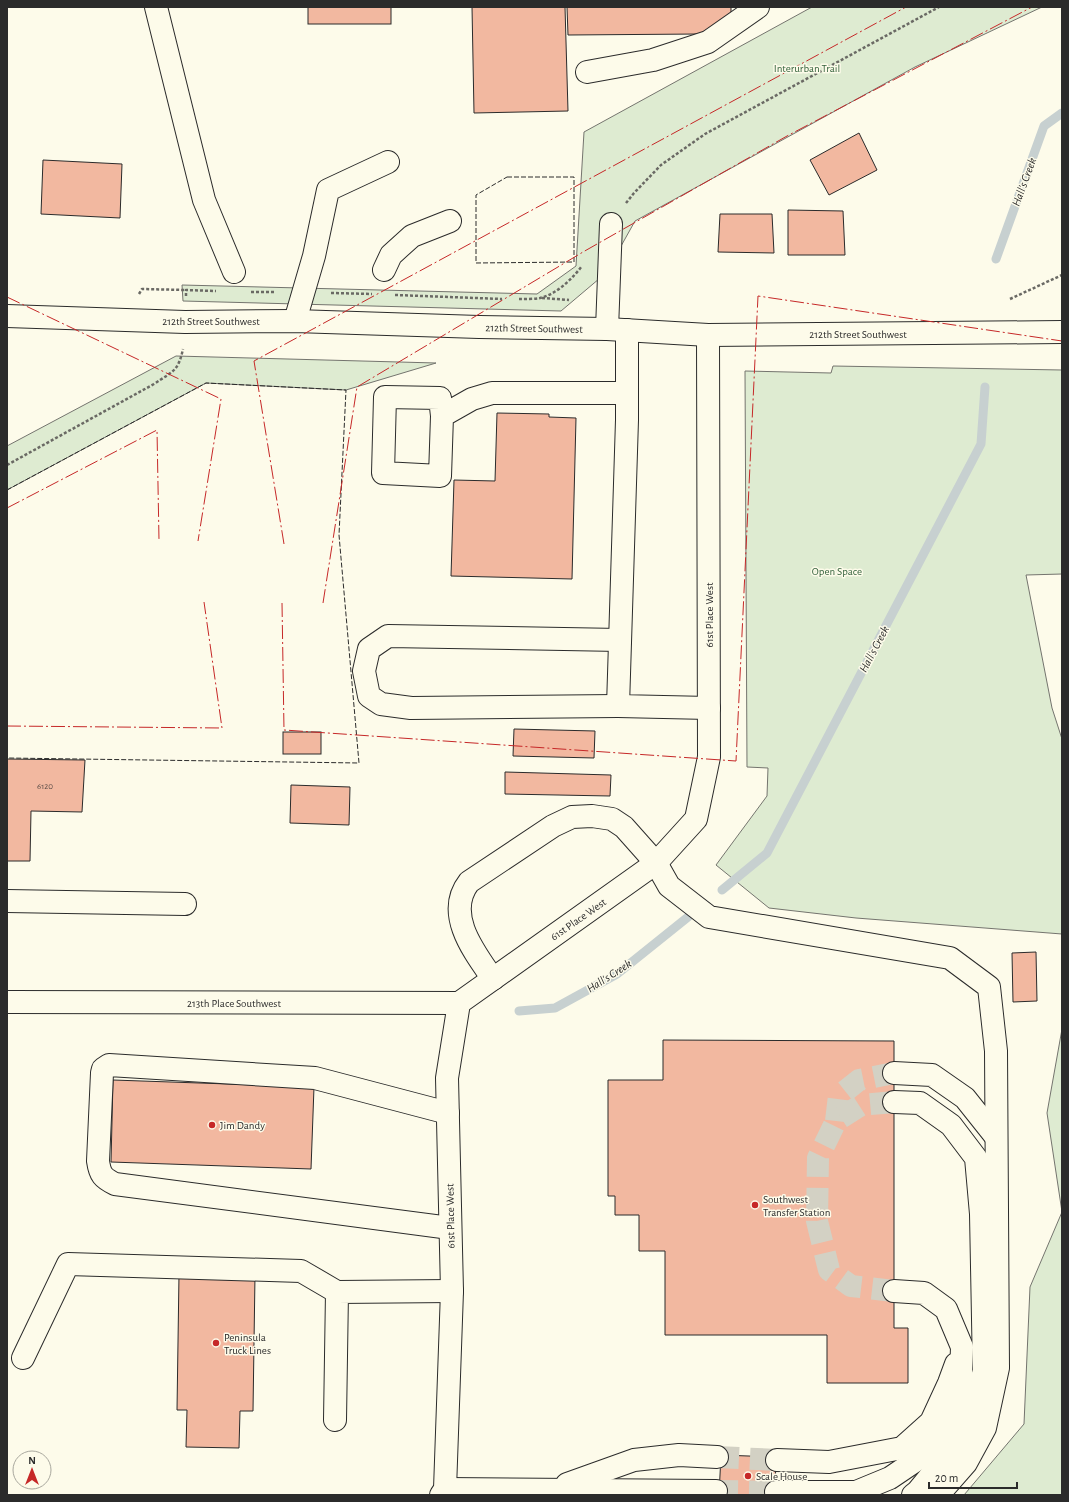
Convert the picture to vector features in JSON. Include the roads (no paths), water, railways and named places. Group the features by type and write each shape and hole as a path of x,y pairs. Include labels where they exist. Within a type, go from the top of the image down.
{"street":[{"path":"156,7 204,200 234,272"},
{"path":"586,72 653,60 708,42 758,7"},
{"path":"295,321 314,256 328,190 388,162"},
{"path":"384,270 391,255 412,236 450,221"},
{"path":"611,224 617,330 627,393 618,706"},
{"name":"212th Street Southwest","path":"7,316 185,322 295,321 617,330 708,335 1062,332"},
{"name":"61st Place West","path":"443,1492 452,1290 447,1078 459,1003 656,863 696,819 709,757 708,335"},
{"path":"442,416 472,399 492,393 627,393"},
{"path":"620,640 388,636 369,649 364,671 369,696 380,704 411,708 618,706 709,708"},
{"path":"493,979 468,942 462,924 460,910 464,889 470,882 553,826 572,817 592,816 612,819 624,827 656,863 669,886 710,917 950,958 989,987 996,1051 998,1368 985,1428 966,1463 938,1495"},
{"path":"7,901 186,904"},
{"name":"213th Place Southwest","path":"8,1002 459,1003"},
{"path":"448,1113 315,1078 109,1065 103,1069 102,1073 98,1161 99,1170 104,1179 115,1184 450,1228"},
{"path":"894,1073 932,1075 965,1098 996,1137"},
{"path":"894,1102 920,1103 951,1125 976,1158 981,1214 984,1370 965,1434 918,1491 913,1495"},
{"path":"24,1358 68,1264 301,1271 337,1292 452,1290"},
{"path":"776,1492 856,1492 890,1478 930,1450 960,1405 962,1348 946,1309 924,1293 894,1291"},
{"path":"335,1420 337,1292"},
{"path":"777,1460 828,1462 902,1448 931,1422 949,1383 962,1348"},
{"path":"556,1489 582,1478 634,1460 679,1455 717,1457"},
{"path":"443,1492 556,1489 716,1491"}],"waterway":[{"name":"Hall's Creek","path":"996,259 1044,126 1062,113"},
{"name":"Hall's Creek","path":"722,890 767,853 981,444 985,387"},
{"name":"Hall's Creek","path":"519,1011 555,1008 617,974 688,917"}],"tunnel":[{"path":"836,1121 839,1096 859,1080 894,1073"},
{"path":"894,1102 861,1105 836,1121 818,1158 817,1221 829,1270 851,1286 894,1291"},
{"path":"717,1457 777,1460"},
{"path":"716,1491 776,1492"}],"place":[{"name":"Jim Dandy","path":"212,1125"},
{"name":"Southwest Transfer Station","path":"755,1205"},
{"name":"Peninsula Truck Lines","path":"216,1343"},
{"name":"Scale House","path":"748,1476"}],"park label":[{"name":"Interurban Trail","path":"807,68"},
{"name":"Open Space","path":"837,571"}]}
